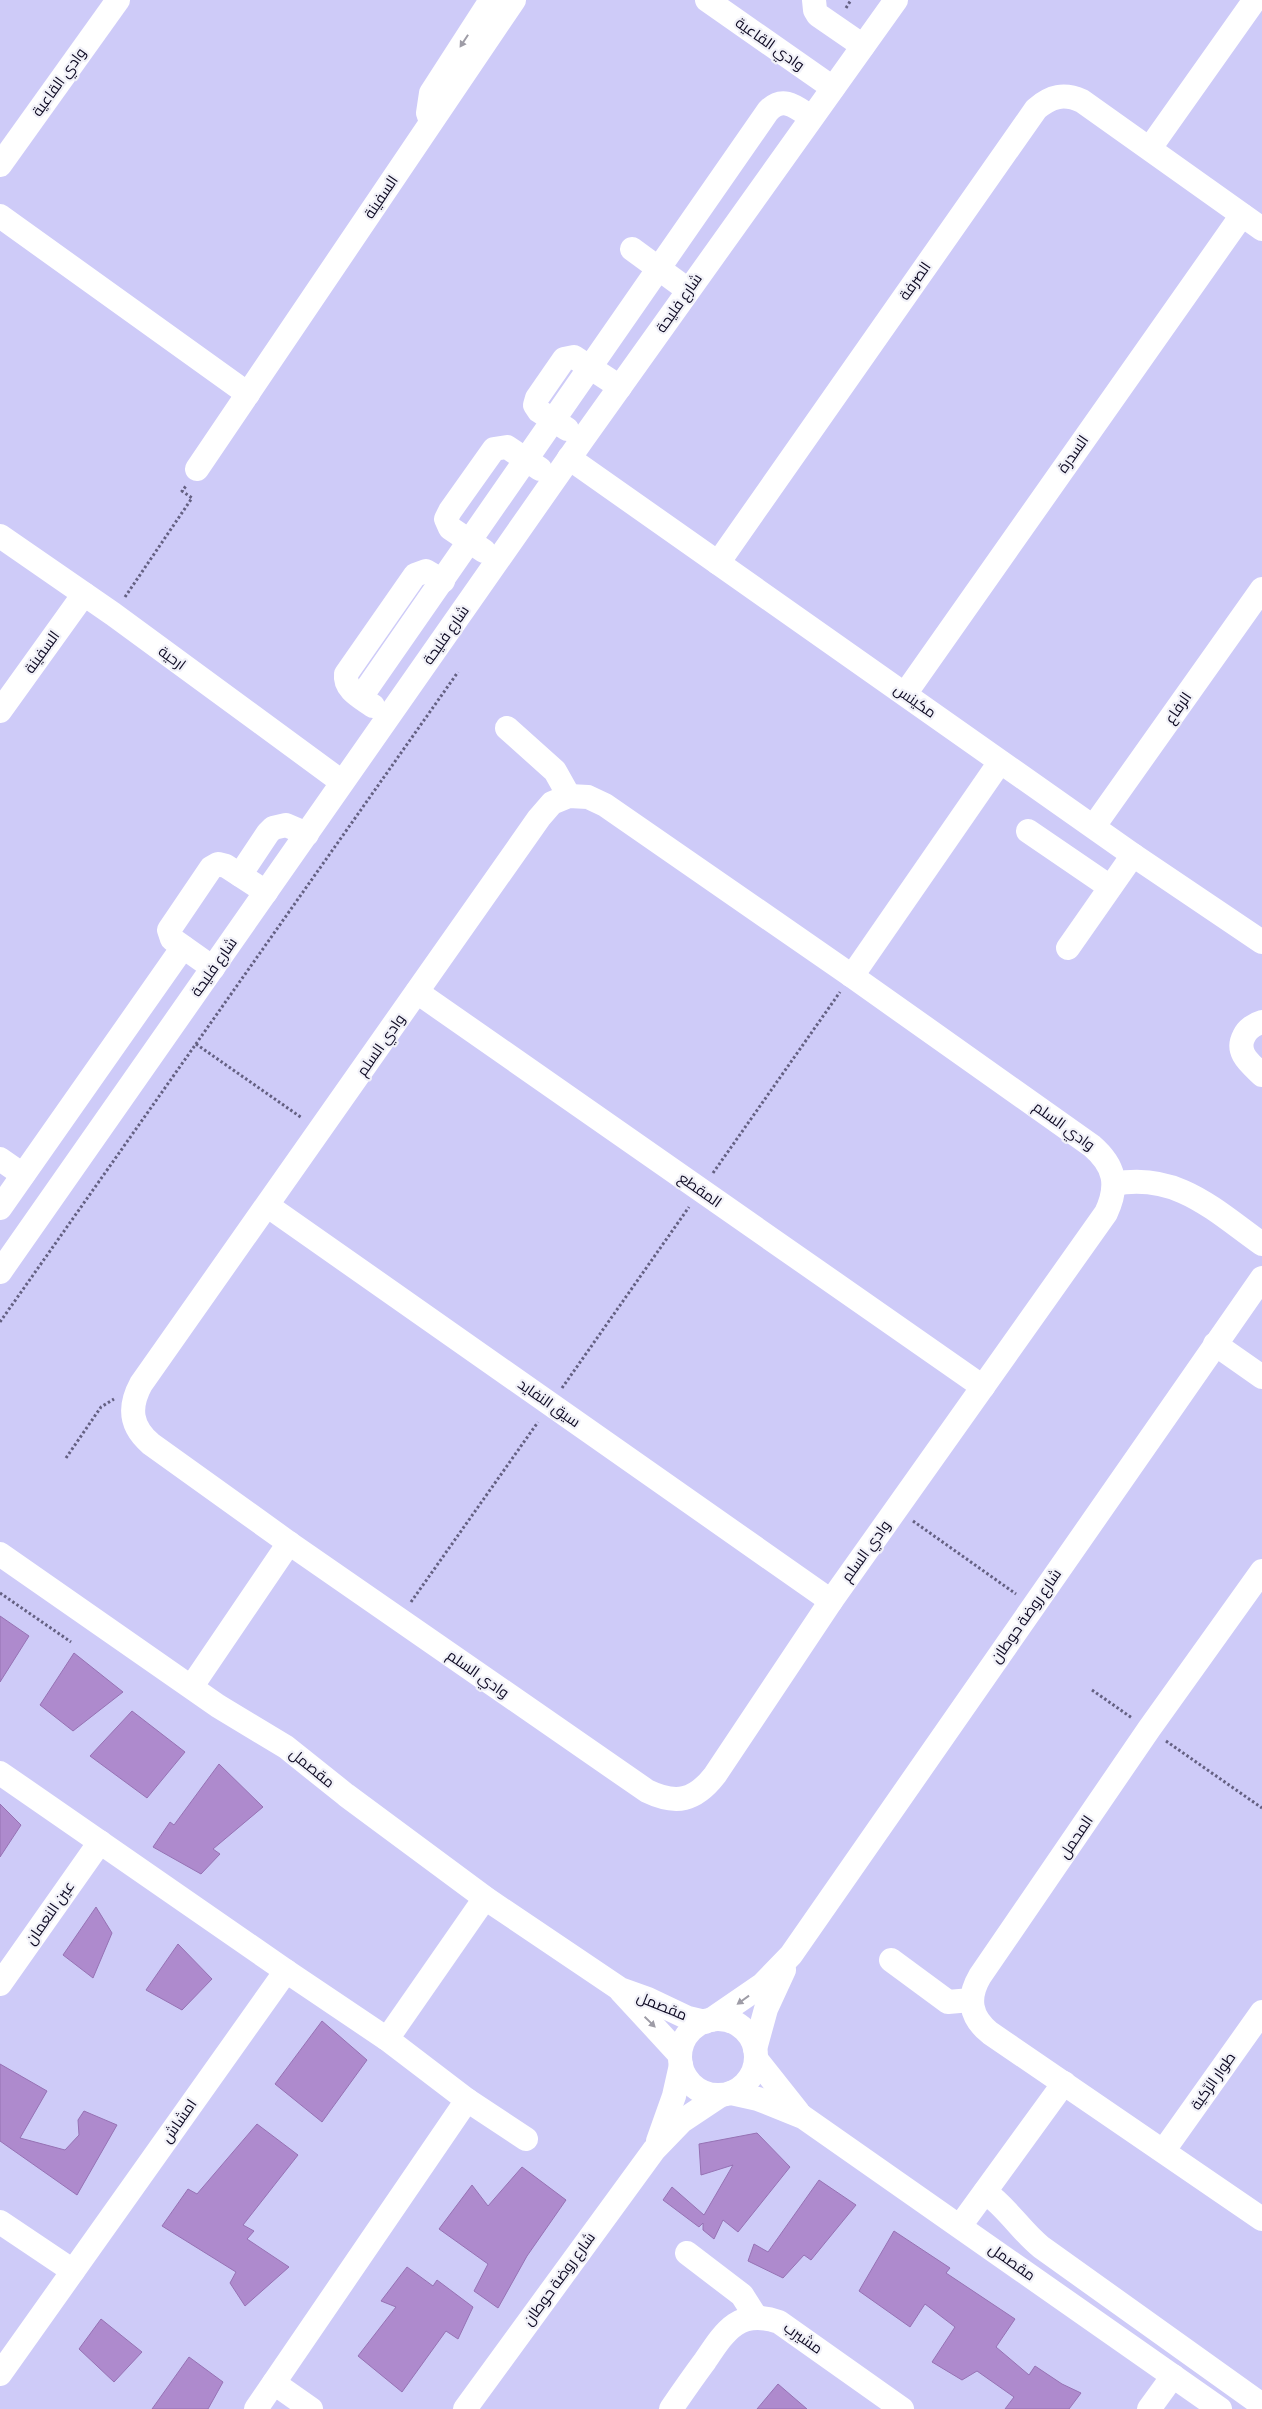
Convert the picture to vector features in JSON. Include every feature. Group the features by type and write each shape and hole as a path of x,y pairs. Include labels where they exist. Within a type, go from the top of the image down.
{"street":[{"name":"وادي القاعية","path":"0,165 118,0"},
{"path":"431,122 428,113 431,93 491,0"},
{"name":"السفينة","path":"197,469 514,0"},
{"name":"وادي القاعية","path":"707,0 833,88"},
{"path":"814,0 815,10 818,15 862,46"},
{"name":"شارع فليحة","path":"0,1272 554,479 896,0"},
{"path":"1150,148 1254,0 1262,6"},
{"name":"الصرفة","path":"718,563 1036,109 1046,100 1058,96 1070,96 1082,101 1262,229"},
{"path":"388,717 351,690 345,680 346,674 354,661 415,575 426,571 442,581 528,460 768,111 779,102 793,105 811,117"},
{"path":"738,154 770,176"},
{"name":"السدرة","path":"905,694 1242,215"},
{"path":"0,216 248,394"},
{"path":"632,249 688,290"},
{"path":"591,368 620,387"},
{"name":"مكينس","path":"554,421 576,449 718,563 1133,855 1262,942"},
{"path":"498,560 450,528 446,519 466,487 494,449 507,447 554,479"},
{"name":"ارحية","path":"0,536 113,614 342,782"},
{"name":"الرفاع","path":"1094,826 1262,589"},
{"name":"السفينة","path":"0,711 84,594"},
{"path":"508,728 556,771 569,796"},
{"path":"852,976 1000,762"},
{"name":"وادي السلم","path":"569,796 588,797 605,805 852,976 1092,1146 1104,1156 1111,1169 1114,1184 1112,1199 1106,1213 831,1601 705,1788 692,1796 676,1800 661,1798 647,1791 288,1543 141,1435 134,1423 132,1410 134,1396 539,818 552,803 569,796"},
{"path":"240,875 273,828 286,824 307,834"},
{"path":"1028,832 1110,887"},
{"path":"1068,948 1133,855"},
{"path":"213,968 172,940 169,930 210,868 222,864 266,892"},
{"path":"0,1208 183,947"},
{"name":"المقطع","path":"417,992 983,1387"},
{"path":"1262,1022 1246,1031 1240,1049 1246,1060 1262,1075"},
{"path":"123,1032 154,1052"},
{"path":"71,1106 102,1127"},
{"path":"0,1159 48,1203"},
{"path":"1114,1184 1145,1181 1176,1187 1190,1194 1262,1244"},
{"name":"سيق النفايد","path":"268,1206 831,1601"},
{"name":"شارع روضة حوطان","path":"708,2021 762,1985 791,1955 1262,1278"},
{"path":"1215,1344 1262,1377"},
{"path":"192,1686 288,1543"},
{"name":"مقصمل","path":"0,1554 192,1686 218,1706 286,1746 339,1791 485,1898 620,1990 681,2060"},
{"name":"المحمل","path":"971,2000 974,1987 980,1976 1149,1730 1262,1571"},
{"path":"0,1773 286,1972 387,2038 467,2100 526,2138"},
{"name":"عين النعمان","path":"0,1984 100,1842"},
{"path":"387,2038 485,1898"},
{"name":"شارع روضة حوطان","path":"756,2054 766,2009 791,1955"},
{"path":"891,1960 948,2002 971,2000 973,2013 980,2025 1262,2218"},
{"name":"امشاش","path":"0,2374 286,1972"},
{"name":"مقصمل","path":"620,1990 648,1999 681,2015 708,2021"},
{"name":"طوار الرّكية","path":"1164,2150 1262,2012"},
{"path":"722,2019 734,2022 743,2029 751,2038 756,2054 749,2080 726,2094 700,2090 691,2084 681,2060 682,2044 688,2035 708,2021 722,2019"},
{"name":"مقصمل","path":"756,2054 782,2094 803,2117 1220,2409"},
{"name":"شارع روضة حوطان","path":"654,2150 674,2096 681,2060"},
{"path":"960,2226 1064,2083"},
{"name":"شارع روضة حوطان","path":"464,2409 654,2150 682,2121 726,2094"},
{"name":"مقصمل","path":"726,2094 758,2099 803,2117"},
{"path":"256,2409 467,2100"},
{"path":"985,2192 1003,2205 1020,2226 1042,2247 1262,2405"},
{"path":"0,2222 73,2271"},
{"path":"671,2409 724,2333 744,2320 756,2317 742,2295 687,2253"},
{"name":"مشيرب","path":"756,2317 779,2322 902,2409"},
{"path":"1155,2407 1173,2376"},
{"path":"274,2383 311,2409"}],"path":[{"path":"113,614 192,498 182,491 197,469"},
{"path":"0,1322 458,672"},
{"path":"399,1619 852,976"},
{"path":"196,1044 320,1131"},
{"path":"66,1458 101,1407 111,1400 134,1396"},
{"path":"896,1508 1033,1606"},
{"path":"0,1593 71,1642"},
{"path":"1092,1690 1262,1808"}],"building":[{"path":"0,1616 29,1636 0,1682"},
{"path":"74,1653 123,1692 73,1731 40,1705"},
{"path":"132,1711 185,1752 147,1798 90,1756"},
{"path":"219,1764 263,1807 213,1849 220,1854 201,1874 153,1847 170,1822 174,1825"},
{"path":"0,1804 21,1825 0,1857"},
{"path":"96,1907 112,1933 93,1978 63,1955"},
{"path":"178,1944 212,1979 182,2010 146,1990"},
{"path":"322,2021 367,2060 322,2122 275,2084"},
{"path":"0,2064 47,2091 20,2138 65,2150 79,2135 78,2120 84,2111 117,2125 77,2195 0,2141"},
{"path":"257,2124 298,2155 243,2225 254,2231 247,2239 289,2267 245,2306 230,2283 236,2272 162,2226 188,2189 197,2194"},
{"path":"757,2133 790,2167 738,2232 723,2220 714,2239 703,2230 703,2223 699,2227 663,2200 672,2187 704,2215 733,2165 701,2175 699,2144"},
{"path":"522,2167 566,2200 527,2256 498,2308 474,2291 488,2264 439,2229 472,2185 488,2206"},
{"path":"819,2180 856,2205 811,2260 804,2255 783,2278 748,2261 754,2244 768,2252"},
{"path":"894,2231 950,2268 946,2273 1015,2319 996,2347 1029,2375 1035,2366 1062,2384 1081,2393 1069,2409 1005,2409 1014,2397 977,2371 962,2380 932,2362 955,2327 925,2304 910,2327 859,2291"},
{"path":"407,2267 433,2286 437,2280 473,2307 458,2339 446,2331 402,2392 358,2356 396,2307 381,2301"},
{"path":"101,2319 142,2352 114,2382 79,2349"},
{"path":"189,2357 223,2382 208,2409 152,2409"},
{"path":"778,2384 807,2409 757,2409"}]}
